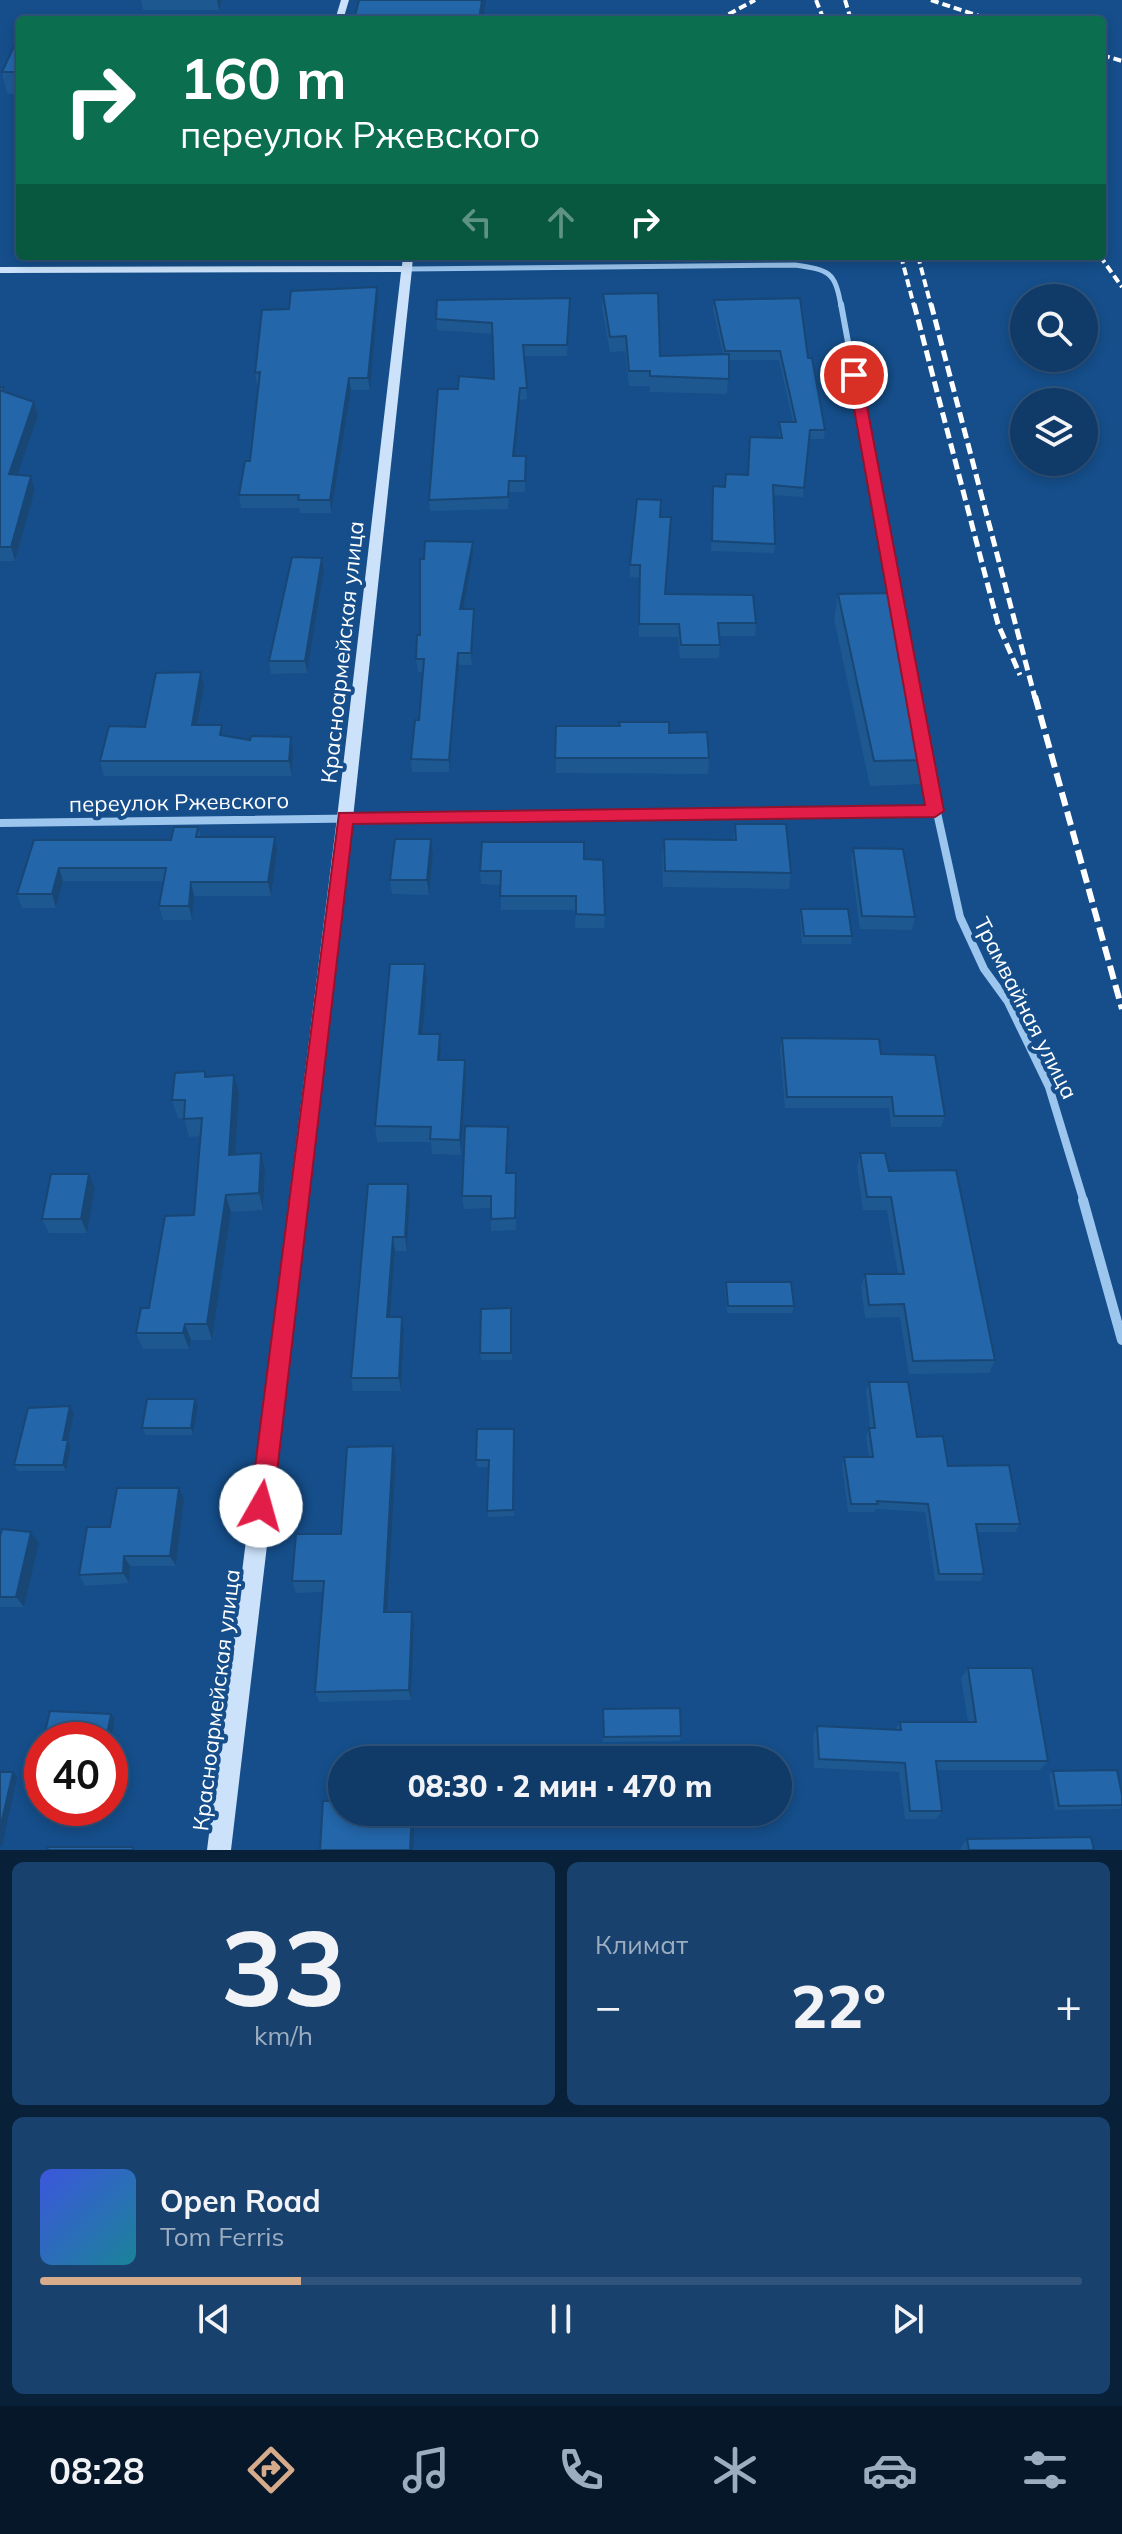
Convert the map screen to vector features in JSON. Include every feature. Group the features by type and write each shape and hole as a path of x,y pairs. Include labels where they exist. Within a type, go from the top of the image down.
{"street":[{"path":"0,270 407,263 795,265 824,269 837,282 898,609"},
{"name":"Красноармейская улица","path":"219,1850 345,818 407,263"},
{"name":"Трамвайная улица","path":"924,749 960,917 984,969 1008,1002 1055,1104 1122,1340"},
{"name":"переулок Ржевского","path":"0,823 935,811"}],"building":[{"path":"359,0 482,0 480,16 355,16"},
{"path":"16,42 16,72 2,72"},
{"path":"377,287 368,378 349,378 330,500 298,500 299,495 239,495 245,461 250,461 260,372 255,373 262,310 289,309 291,291"},
{"path":"658,293 660,356 729,354 729,379 650,376 650,371 629,371 626,336 610,337 603,294"},
{"path":"570,298 567,345 523,345 527,388 520,388 513,456 526,456 525,481 509,481 508,497 429,500 438,389 458,389 459,376 494,379 492,323 436,319 437,300"},
{"path":"800,298 808,358 812,358 825,430 810,430 804,488 773,485 775,544 712,541 713,486 725,487 726,474 748,475 750,437 782,438 779,422 796,422 780,351 725,351 714,300"},
{"path":"0,387 4,387 2,391 34,402 9,474 31,476 11,547 0,547"},
{"path":"637,499 661,500 660,517 671,517 665,594 753,595 756,623 718,623 720,645 681,645 679,624 639,624 640,565 630,565"},
{"path":"425,541 473,542 460,609 474,609 471,653 458,653 449,760 411,759 415,720 419,720 424,659 416,659 417,635 420,635 420,559 424,559"},
{"path":"292,557 322,558 305,661 269,661"},
{"path":"895,593 929,760 874,761 838,594"},
{"path":"201,672 192,725 222,725 220,735 250,740 251,736 291,737 289,761 100,761 109,726 145,727 156,673"},
{"path":"619,722 669,722 669,733 707,732 709,758 555,758 556,726 620,726"},
{"path":"735,824 786,824 791,873 665,871 664,839 736,840"},
{"path":"174,827 198,827 196,837 275,837 268,882 191,882 189,906 159,906 166,868 59,868 52,894 17,894 34,840 171,840"},
{"path":"395,839 431,839 427,880 390,880"},
{"path":"482,842 584,842 584,859 603,860 605,915 576,914 576,896 500,896 501,871 480,871"},
{"path":"853,848 903,849 915,917 862,916"},
{"path":"801,909 848,909 852,936 804,936"},
{"path":"390,964 425,964 419,1034 440,1034 438,1060 465,1060 460,1140 430,1139 431,1127 375,1126"},
{"path":"782,1038 879,1039 881,1054 935,1055 945,1116 894,1116 892,1097 787,1097"},
{"path":"205,1071 205,1077 234,1075 229,1155 261,1153 259,1193 226,1195 207,1324 185,1324 183,1333 136,1333 141,1308 149,1308 165,1216 194,1215 202,1118 184,1119 185,1100 172,1100 175,1073"},
{"path":"465,1126 508,1127 506,1173 516,1173 515,1218 491,1219 491,1196 462,1196"},
{"path":"860,1153 885,1153 889,1171 956,1170 995,1360 913,1361 904,1304 869,1305 865,1274 904,1274 891,1197 867,1197"},
{"path":"51,1174 89,1174 81,1219 42,1219"},
{"path":"368,1184 408,1184 405,1237 393,1237 387,1317 402,1317 399,1378 351,1378"},
{"path":"726,1282 791,1282 794,1306 728,1306"},
{"path":"511,1308 511,1353 480,1353 481,1309"},
{"path":"869,1382 908,1382 917,1437 943,1436 948,1466 1009,1465 1020,1524 976,1524 984,1574 939,1574 928,1504 877,1501 878,1504 851,1504 844,1457 873,1457 869,1428 875,1428"},
{"path":"147,1399 195,1399 191,1428 142,1428"},
{"path":"70,1406 63,1440 68,1440 63,1465 14,1465 28,1408"},
{"path":"477,1429 514,1429 513,1510 487,1511 489,1460 476,1460"},
{"path":"393,1446 384,1612 412,1612 409,1690 315,1692 324,1581 292,1581 296,1534 341,1534 347,1447"},
{"path":"117,1488 179,1488 170,1556 124,1556 123,1573 79,1575 87,1527 110,1527"},
{"path":"2,1529 31,1532 16,1597 0,1597"},
{"path":"968,1668 1032,1668 1048,1761 936,1761 942,1811 910,1811 905,1763 819,1759 817,1726 901,1730 900,1722 976,1722"},
{"path":"680,1708 681,1736 604,1737 603,1709"},
{"path":"50,1711 111,1714 109,1722 47,1722"},
{"path":"1117,1770 1122,1805 1059,1806 1053,1771"},
{"path":"0,1772 13,1772 0,1829"},
{"path":"323,1801 328,1801 328,1826 411,1826 410,1850 320,1850"},
{"path":"1091,1837 1094,1850 969,1850 967,1839"},
{"path":"48,1847 133,1847 133,1850 47,1850"}],"railway":[{"path":"725,16 755,0"},
{"path":"816,0 822,16"},
{"path":"845,0 850,16"},
{"path":"931,0 979,16"},
{"path":"1106,56 1122,61"},
{"path":"902,260 914,306"},
{"path":"919,260 931,306"},
{"path":"1103,260 1122,287"},
{"path":"914,304 998,624 1020,675"},
{"path":"931,304 1035,698"},
{"path":"1035,696 1122,1009"}],"route":[{"path":"261,1506 345,818 935,811 854,375"}]}
